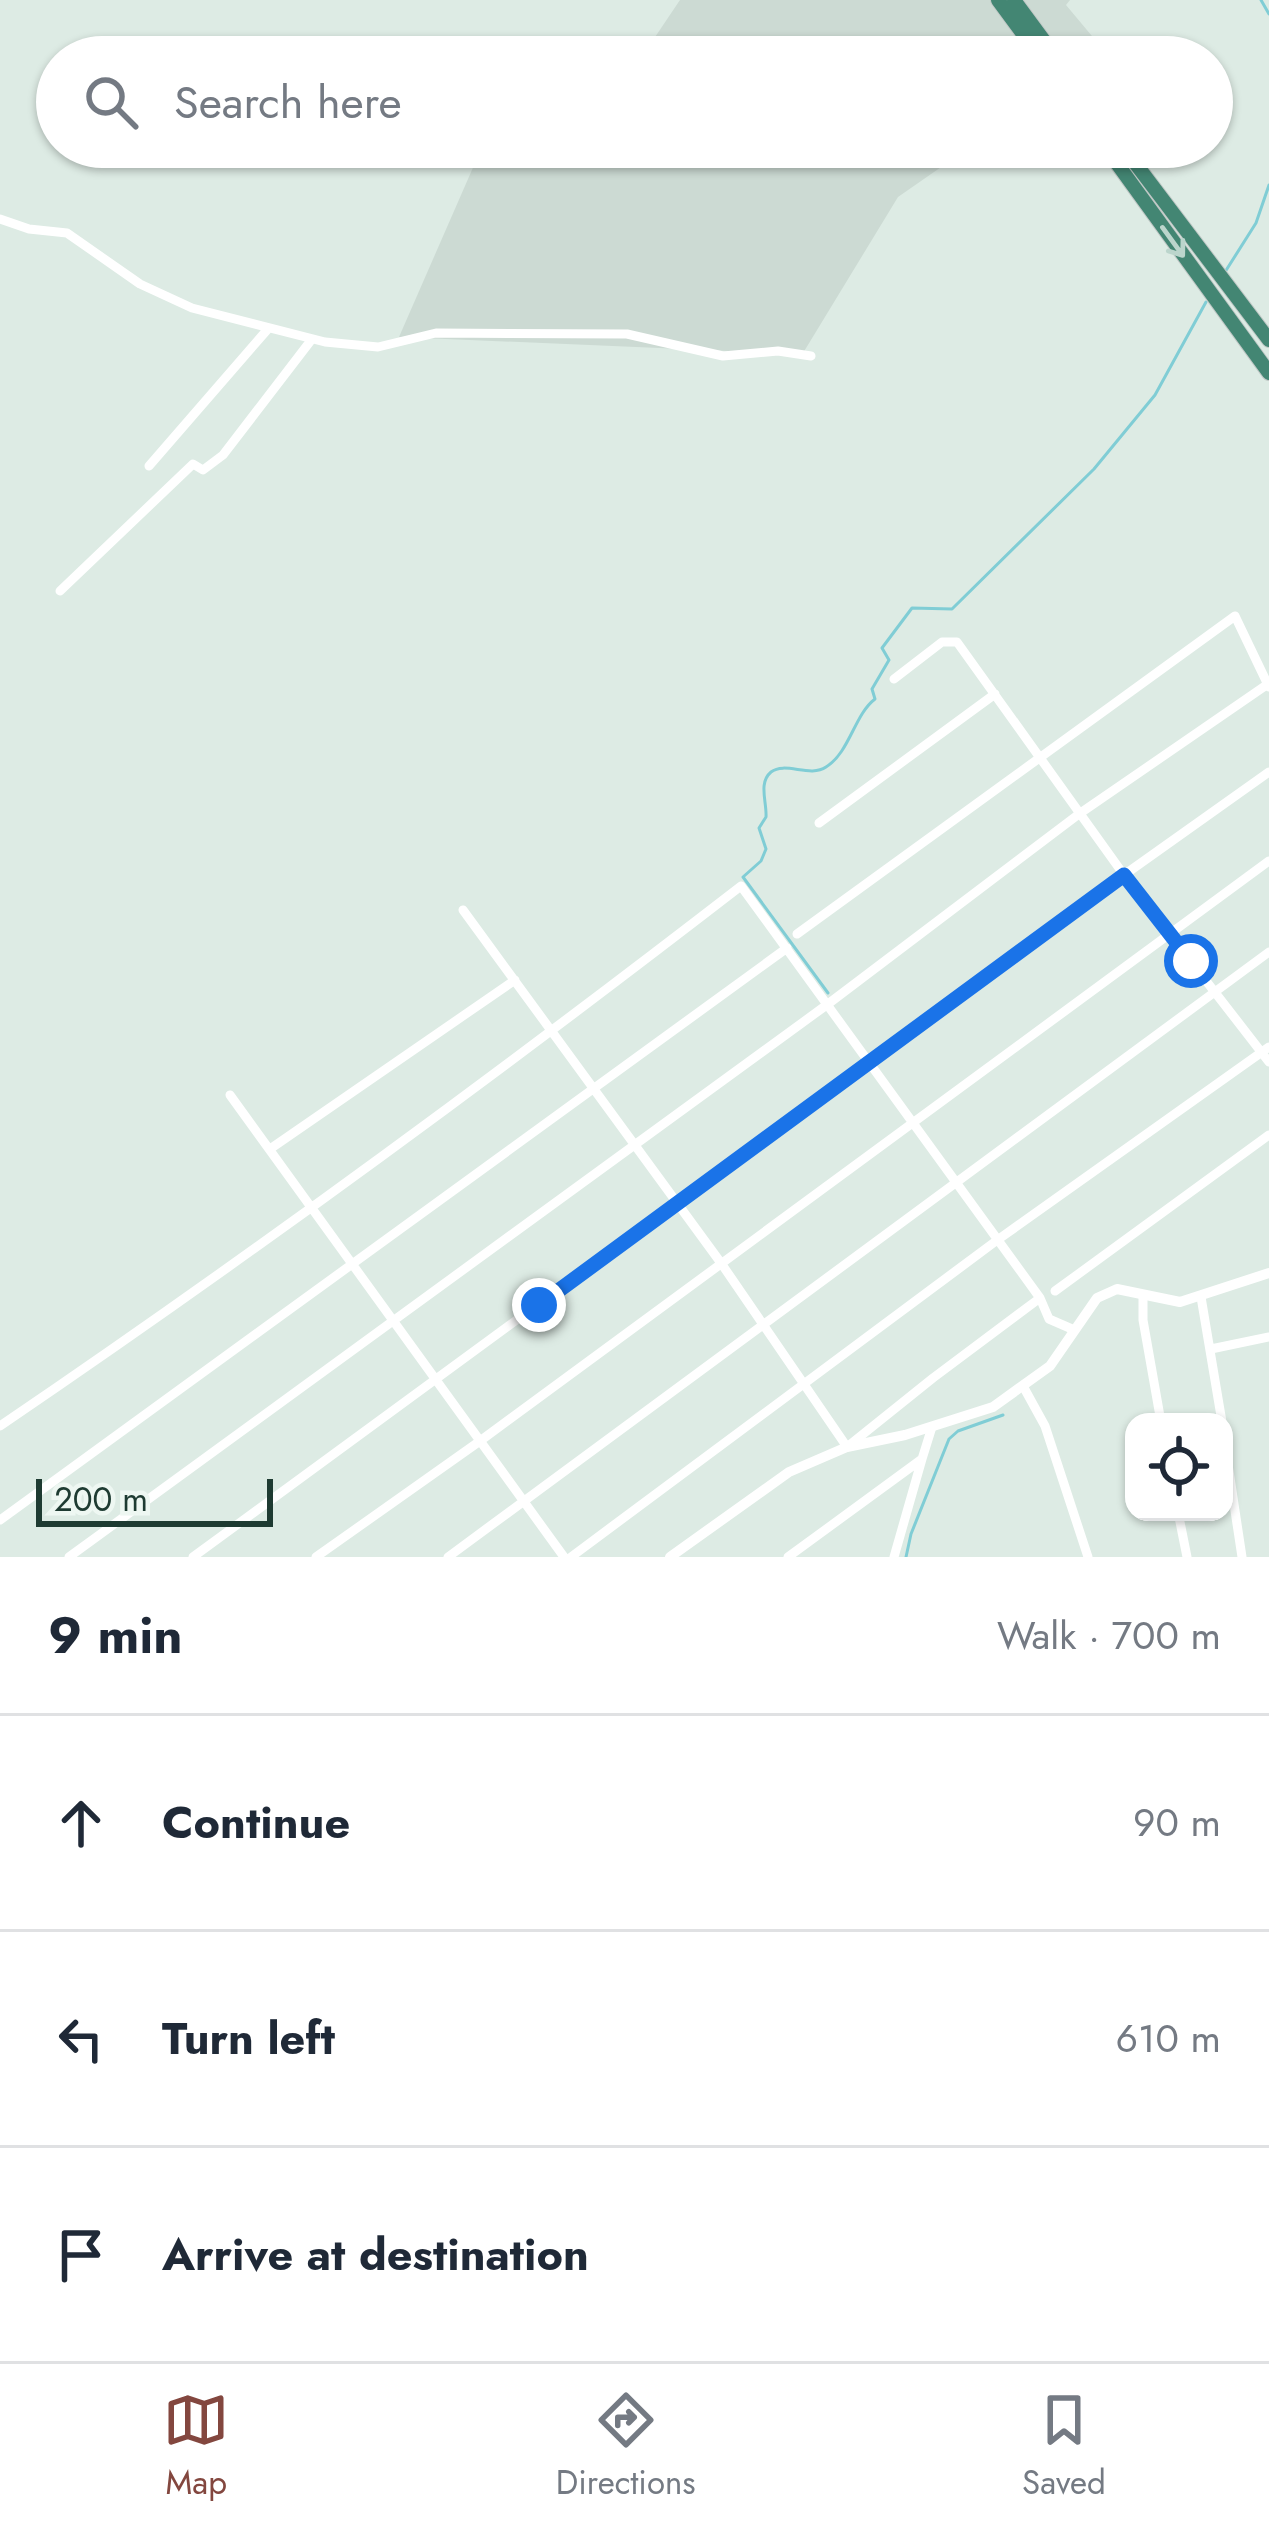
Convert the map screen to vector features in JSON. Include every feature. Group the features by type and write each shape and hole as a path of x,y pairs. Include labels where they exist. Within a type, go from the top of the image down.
{"highway":[{"path":"998,0 1025,36"},
{"path":"1014,0 1041,36"},
{"path":"1120,168 1269,373"},
{"path":"1140,168 1269,340"}],"street":[{"path":"0,219 29,229 67,232 140,284 192,308 312,339 378,347 436,332 627,334 723,356 778,351 811,356"},
{"path":"148,466 267,330"},
{"path":"60,591 193,464 203,470 223,455 312,339"},
{"path":"69,1557 827,1004 1079,814 1268,685 1235,616 797,934"},
{"path":"894,680 949,640 957,642 1124,875 1265,1049 1269,1062"},
{"path":"818,823 995,694"},
{"path":"194,1557 1269,772"},
{"path":"316,1557 1269,861"},
{"path":"0,1426 310,1209 741,886 996,1240 1063,1325"},
{"path":"463,910 721,1263 848,1448"},
{"path":"0,1520 787,948"},
{"path":"448,1557 1269,952"},
{"path":"270,1149 515,980"},
{"path":"230,1095 567,1557 996,1240 1265,1049"},
{"path":"1055,1291 1269,1136"},
{"path":"670,1557 789,1472 848,1448 993,1407 1050,1366 1063,1325 1117,1288 1180,1302 1269,1273"},
{"path":"1143,1297 1142,1320 1159,1413"},
{"path":"848,1448 1040,1298"},
{"path":"1201,1298 1221,1413"},
{"path":"1211,1349 1269,1337"},
{"path":"1023,1386 1045,1426 1088,1557"},
{"path":"894,1557 932,1426"},
{"path":"788,1557 922,1459"},
{"path":"1233,1498 1242,1557"},
{"path":"1180,1521 1187,1557"}],"shaded area":[{"path":"680,0 1070,0 1066,5 1092,36 656,36"},
{"path":"473,168 940,168 898,197 800,358 778,353 399,337"}],"waterway":[{"path":"1261,0 1269,14"},
{"path":"1225,272 1256,223 1269,185"},
{"path":"828,993 743,877 761,861 766,849 759,828 766,817 767,776 783,768 820,770 834,760 875,699 872,689 889,660 882,648 912,608 952,609 1094,469 1155,395 1206,302"},
{"path":"906,1557 949,1439 958,1431 1003,1415"}],"route":[{"path":"539,1305 1124,875 1191,961"}]}
